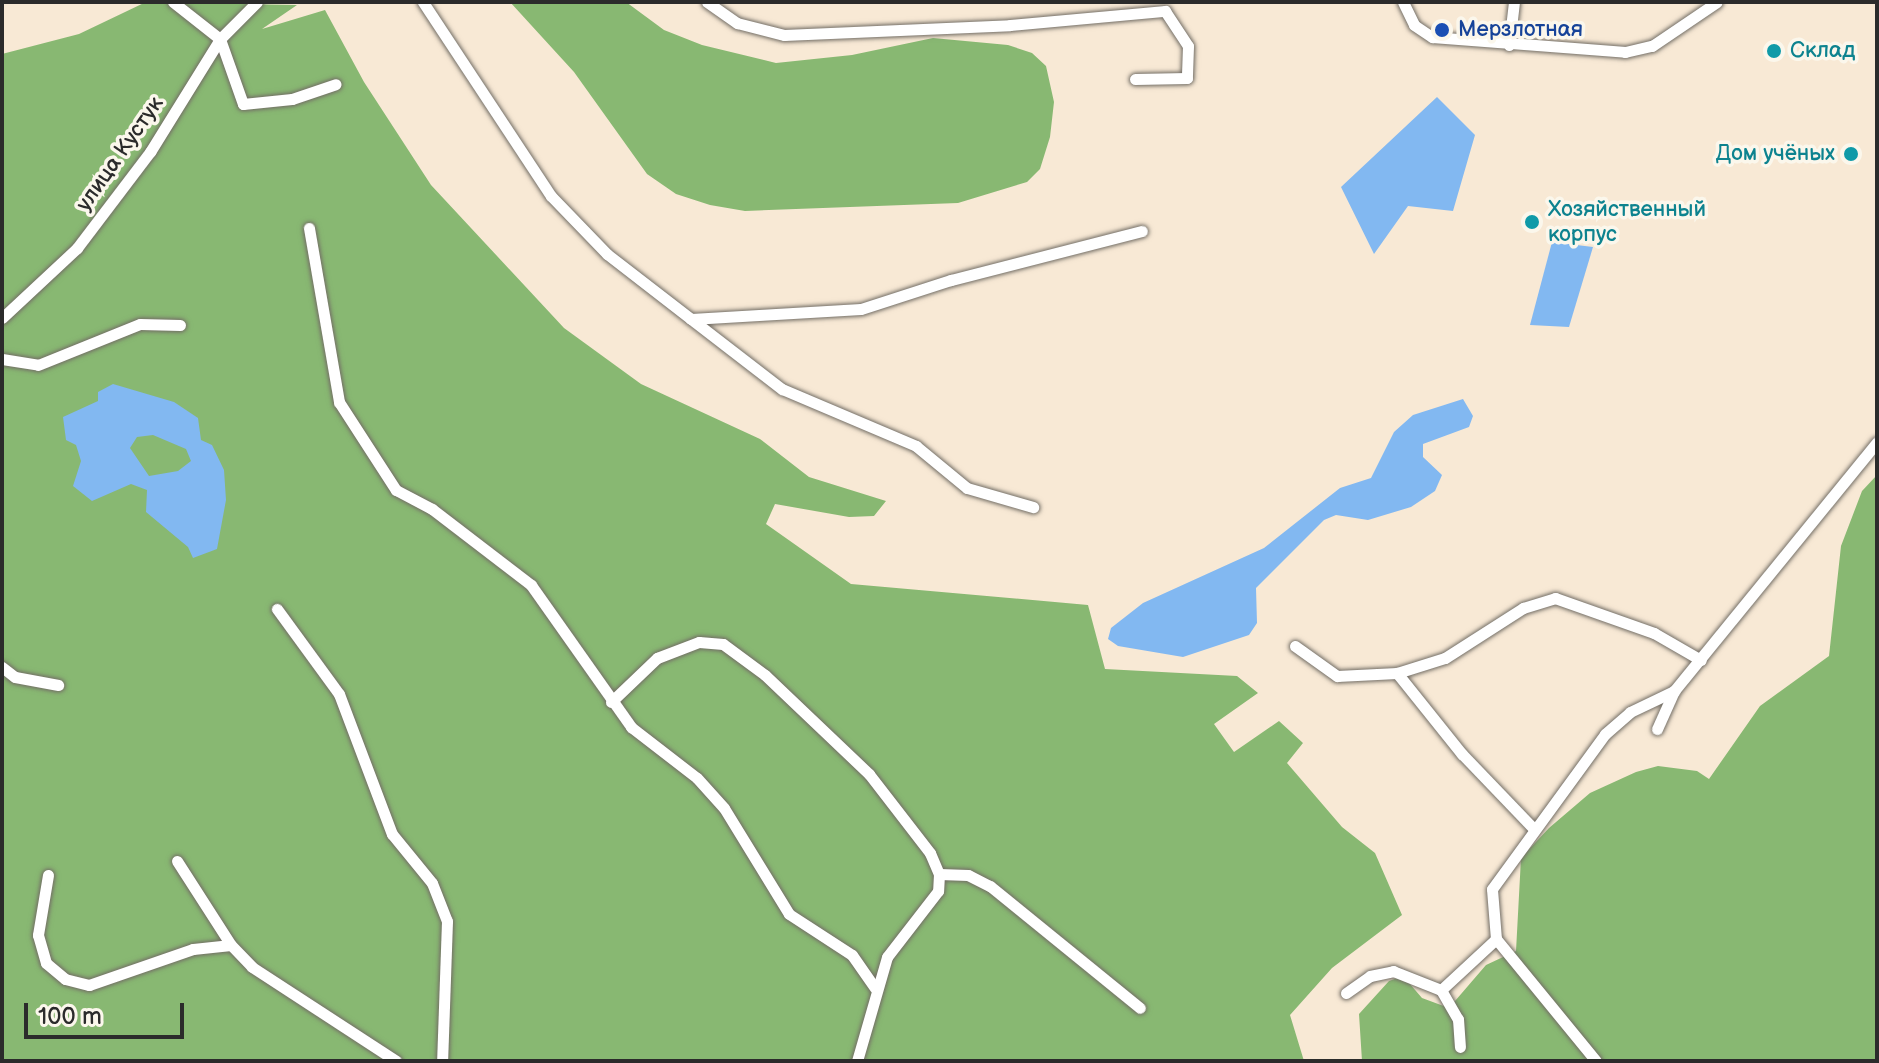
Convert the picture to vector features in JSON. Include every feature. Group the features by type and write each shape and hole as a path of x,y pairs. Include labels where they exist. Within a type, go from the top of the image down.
{"street":[{"path":"173,2 220,39 243,104 292,99 336,84"},
{"path":"423,2 551,196 607,254 782,389 916,446 967,488 1033,507"},
{"path":"707,2 737,23 784,35 1010,25 1165,11 1188,46 1187,78 1135,79"},
{"path":"1403,2 1420,33 1509,45 1639,50 1717,2"},
{"path":"1509,45 1514,2"},
{"name":"улица Кустук","path":"2,318 77,248 150,152 220,39 249,5"},
{"path":"309,228 339,402 396,490 432,509 531,585 631,727 697,778 724,808 789,914 852,955 875,988"},
{"path":"691,319 861,309 951,280 1142,231"},
{"path":"2,359 38,365 140,324 180,325"},
{"path":"1657,729 1674,691 1877,442"},
{"path":"1295,646 1337,676 1397,673 1445,658 1523,608 1555,598 1654,633 1701,660"},
{"path":"277,609 306,642 339,694 392,834 432,883 447,921 442,1061"},
{"path":"611,702 657,658 699,642 723,644 765,675 869,774 930,853 939,874 933,902 894,946 875,988 857,1061"},
{"path":"2,667 15,677 58,685"},
{"path":"1397,673 1462,754 1534,829"},
{"path":"1596,1061 1496,939 1492,889 1605,734 1630,712 1674,691"},
{"path":"177,861 231,945 252,967 396,1061"},
{"path":"939,874 968,875 990,886 1140,1008"},
{"path":"48,875 38,935 46,963 65,979 89,985 193,949 231,945"},
{"path":"1441,990 1496,939"},
{"path":"1346,993 1370,976 1393,971 1441,990 1458,1019 1460,1047"}],"green space":[{"path":"146,2 297,5 262,29 325,10 364,82 431,185 564,328 641,384 760,439 809,477 886,501 874,516 849,517 775,504 766,524 851,584 1088,605 1105,669 1237,676 1258,693 1214,724 1234,752 1279,721 1303,743 1287,763 1342,827 1375,853 1402,915 1332,968 1290,1015 1304,1061 2,1061 2,54 79,34"},
{"path":"510,2 626,2 664,30 702,45 776,63 852,55 933,38 1008,45 1032,53 1046,66 1054,102 1050,137 1040,169 1027,182 958,203 745,211 710,205 676,194 647,174 574,72"},
{"path":"1877,475 1877,1061 1362,1061 1359,1014 1389,981 1403,976 1422,998 1449,1008 1486,965 1516,951 1521,858 1549,828 1590,793 1636,772 1658,766 1697,771 1709,779 1760,706 1829,656 1841,546 1862,491"}],"water":[{"path":"1437,97 1475,135 1453,211 1408,206 1374,254 1341,187"},
{"path":"1552,242 1593,247 1569,327 1530,325"},
{"path":"113,384 174,402 198,418 201,440 212,445 224,470 226,500 217,549 193,558 188,547 146,512 147,490 131,484 92,501 73,486 81,461 76,445 66,440 63,417 98,401 98,392","holes":["153,435 186,449 191,461 178,471 149,476 130,448 137,437"]},
{"path":"1463,399 1473,416 1469,427 1423,444 1423,457 1442,475 1435,491 1411,507 1368,520 1336,515 1324,520 1256,588 1257,623 1249,635 1183,657 1118,646 1108,639 1111,628 1143,603 1264,548 1340,488 1371,478 1394,432 1413,415"}],"place":[{"name":"Мерзлотная","path":"1442,30"},
{"name":"Склад","path":"1774,51"},
{"name":"Дом учёных","path":"1851,154"},
{"name":"Хозяйственный корпус","path":"1532,222"}]}
